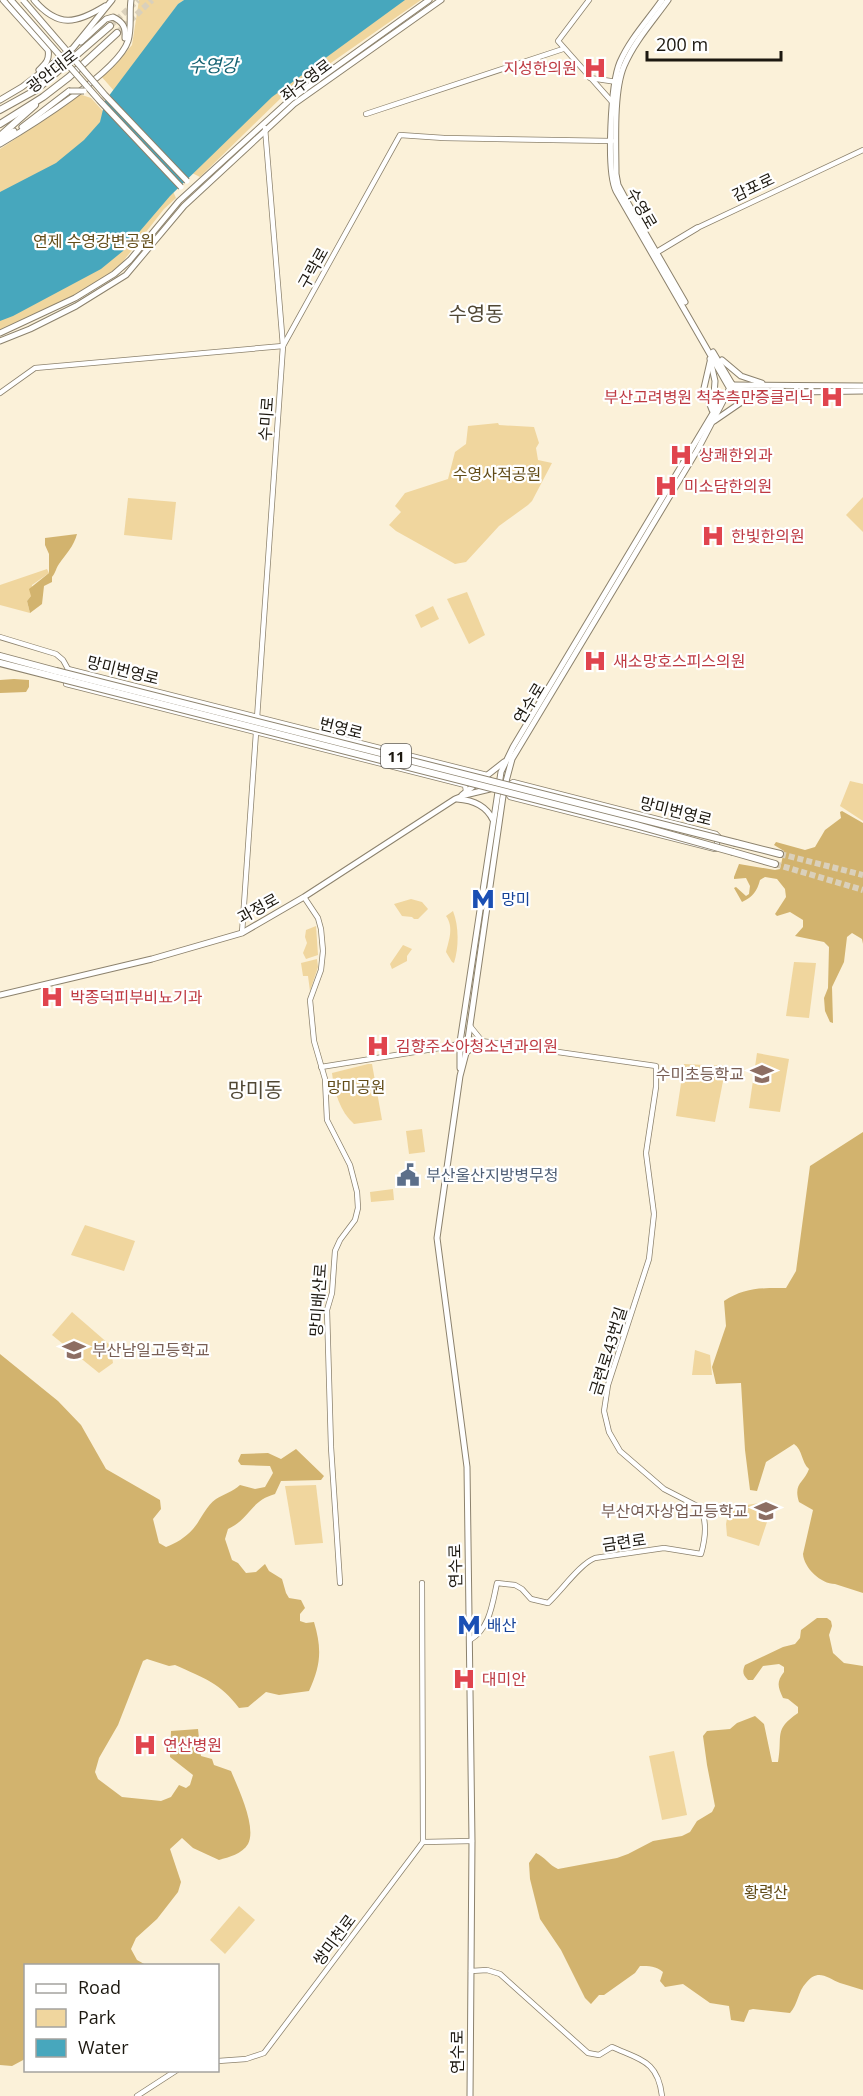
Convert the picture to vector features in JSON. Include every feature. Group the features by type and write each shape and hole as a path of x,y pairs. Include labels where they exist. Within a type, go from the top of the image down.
{"highway":[{"name":"광안대로","path":"0,110 36,90 110,26"},
{"name":"광안대로","path":"0,124 43,98 117,33"},
{"path":"0,138 43,98"},
{"name":"번영로","path":"0,656 55,674 614,819 775,864"},
{"name":"번영로","path":"0,663 55,674 780,854"}],"main road":[{"path":"3,0 48,50 47,62 22,87"},
{"path":"11,0 99,100 189,196"},
{"path":"23,0 105,95 195,190"},
{"path":"34,0 43,10 61,21 75,20 89,15 110,2"},
{"path":"0,144 69,100 123,52 128,40 131,0"},
{"name":"좌수영로","path":"0,333 41,316 114,274 195,190 291,99 429,0"},
{"name":"좌수영로","path":"195,190 266,131 294,104 441,0"},
{"name":"수영로","path":"662,0 625,52 617,82 613,103 616,174 618,185 713,351 730,387"},
{"name":"수영로","path":"669,0 629,56 617,82 611,167 614,186 730,387"},
{"path":"73,48 110,2"},
{"path":"0,100 22,87 106,19 113,17 125,28 123,52"},
{"path":"0,138 39,116 69,91 84,91 99,100"},
{"name":"좌수영로","path":"0,341 76,306 126,275 189,196"},
{"name":"감포로","path":"657,252 697,228"},
{"path":"707,346 715,381 713,414"},
{"path":"713,351 741,376 773,385"},
{"path":"711,360 704,388 713,414"},
{"path":"730,387 863,386"},
{"path":"730,387 766,391 863,391"},
{"name":"연수로","path":"460,1076 460,1042 494,820 506,761 730,387"},
{"name":"연수로","path":"470,2096 472,1841 467,1467 437,1238 460,1076 466,1053 501,788 512,759 543,704 583,643 713,422 730,387"},
{"path":"713,422 746,399 766,391"},
{"path":"456,799 506,761"},
{"name":"과정로","path":"0,995 152,959 242,933 304,897 456,799 475,792 501,788"},
{"path":"456,799 469,800 486,808 494,820"}],"street":[{"path":"589,0 558,41 613,103"},
{"path":"366,114 563,49"},
{"path":"590,78 617,82"},
{"name":"수미로","path":"242,933 283,346 264,123"},
{"name":"구락로","path":"283,346 400,135 614,141"},
{"name":"감포로","path":"697,228 863,150"},
{"path":"0,393 35,368 283,346"},
{"path":"0,637 56,654 68,669"},
{"name":"망미번영로","path":"466,791 465,785 66,684 68,669 487,775"},
{"name":"망미번영로","path":"513,782 716,834 719,837 715,849 510,797 501,788 513,782"},
{"name":"망미배산로","path":"304,897 314,910 321,929 323,951 321,970 310,1000 314,1041 325,1079 327,1120 350,1165 357,1192 358,1208 355,1220 335,1251 332,1293 327,1310 331,1447 340,1583"},
{"path":"469,1025 482,1041"},
{"path":"321,1067 452,1046 467,1039 482,1041"},
{"path":"466,1053 482,1041"},
{"name":"금련로43번길","path":"482,1041 656,1066 656,1087 646,1152 654,1214 649,1259 605,1395 605,1421 620,1451 664,1489 699,1507 703,1512 705,1524 701,1554"},
{"name":"금련로","path":"470,1640 481,1633 489,1617 497,1583 515,1585 531,1599 548,1603 565,1588 586,1562 595,1558 664,1548 701,1554"},
{"path":"422,1583 423,1842 472,1841"},
{"name":"쌍미천로","path":"219,2061 246,2059 264,2053 423,1842"},
{"path":"471,1971 487,1970 500,1974 588,2053 599,2055 612,2047 647,2063 656,2071 661,2081 662,2096"},
{"path":"137,2096 174,2072"}],"green space":[{"path":"139,0 184,0 178,4 115,92 101,76 116,64 132,45"},
{"path":"399,0 421,0 282,97 200,177 186,170 274,90"},
{"name":"연제 수영강변공원","path":"79,94 91,98 170,185 176,198 164,209 118,268 77,295 0,330 0,149"},
{"name":"수영사적공원","path":"498,423 499,425 534,427 539,443 536,448 538,460 552,463 528,505 499,526 466,562 455,564 389,525 401,512 395,506 405,493 448,479 455,452 466,444 468,426"},
{"path":"863,497 863,532 846,515"},
{"path":"128,498 176,502 172,540 124,535"},
{"path":"77,534 52,577 52,582 44,586 42,604 30,613 27,601 31,596 29,589 49,573 49,554 45,538"},
{"path":"47,569 49,573 32,585 31,596 27,601 30,613 0,605 0,585"},
{"path":"467,592 485,635 469,644 447,599"},
{"path":"433,606 439,619 421,628 415,615"},
{"path":"0,680 29,680 26,692 0,693"},
{"path":"850,781 863,784 863,821 840,806"},
{"path":"840,812 863,823 863,944 862,939 852,933 847,937 844,962 832,987 833,1023 830,1022 825,1011 824,998 828,988 829,947 824,942 795,936 803,927 803,920 790,912 777,916 775,914 786,897 785,889 777,879 765,877 760,880 754,893 742,902 734,888 736,887 746,896 749,894 750,886 746,878 734,879 734,877 739,864 780,869 784,851 774,845 776,842 805,850 815,847 825,830 841,818"},
{"path":"411,899 422,902 428,909 418,919 402,916 394,904"},
{"path":"453,911 458,937 454,963 446,952 450,929 446,916"},
{"path":"316,926 318,955 306,959 303,953 307,943 306,930"},
{"path":"403,945 412,949 407,956 407,961 392,969 390,964"},
{"path":"317,959 318,967 310,991 308,976 303,976 301,963"},
{"path":"794,962 816,963 809,1018 786,1016"},
{"path":"757,1053 789,1059 780,1112 749,1108"},
{"name":"망미공원","path":"372,1064 382,1120 354,1124 338,1101 332,1073"},
{"path":"684,1064 726,1066 715,1122 676,1116"},
{"path":"422,1129 425,1152 409,1154 406,1131"},
{"path":"863,1132 863,1593 824,1581 806,1565 803,1554 813,1510 799,1502 797,1491 809,1469 794,1444 766,1462 757,1491 750,1490 741,1383 716,1384 712,1367 726,1326 724,1301 739,1293 761,1288 786,1288 796,1271 810,1166"},
{"path":"393,1189 394,1200 371,1202 370,1192"},
{"path":"85,1225 135,1241 124,1271 71,1255"},
{"path":"72,1312 110,1345 113,1363 99,1373 52,1335"},
{"path":"695,1350 710,1355 712,1375 692,1375"},
{"path":"0,1354 58,1401 81,1425 106,1469 160,1500 161,1509 153,1519 159,1543 166,1547 190,1532 216,1499 240,1485 255,1489 265,1487 273,1473 270,1466 241,1465 238,1461 241,1454 268,1453 281,1459 296,1449 324,1476 321,1480 281,1481 275,1494 260,1501 228,1529 225,1539 232,1560 238,1563 246,1573 256,1572 265,1564 269,1571 282,1579 289,1598 301,1600 305,1608 300,1614 300,1621 314,1622 319,1657 309,1691 279,1695 266,1692 248,1707 239,1708 218,1687 203,1678 175,1665 169,1666 147,1659 143,1661 118,1725 99,1758 95,1772 98,1779 122,1797 161,1801 171,1797 179,1785 186,1788 190,1785 193,1775 170,1757 171,1731 198,1729 201,1756 212,1759 214,1765 231,1771 248,1818 250,1837 248,1844 239,1853 219,1860 193,1848 182,1838 170,1849 181,1882 178,1892 157,1919 136,1938 131,1949 137,1960 144,1964 24,1964 24,2060 12,2066 0,2065"},
{"path":"316,1485 323,1543 295,1545 285,1486"},
{"path":"759,1503 772,1507 759,1546 727,1536 726,1524 729,1508"},
{"name":"황령산","path":"817,1618 827,1618 831,1621 829,1635 833,1653 844,1663 863,1666 863,1990 823,1976 815,1976 803,1986 790,2013 753,2009 749,2010 744,2022 731,2020 729,2006 710,2003 683,1984 665,1987 660,1981 663,1972 655,1967 640,1966 635,1973 604,1995 599,1995 591,2004 585,1998 561,1950 540,1919 530,1879 529,1863 536,1853 558,1869 617,1858 653,1841 682,1836 690,1832 697,1821 712,1812 715,1806 703,1736 707,1731 730,1729 737,1723 755,1716 764,1724 772,1762 778,1762 782,1729 798,1713 798,1707 783,1698 780,1691 779,1682 784,1667 779,1664 763,1666 753,1680 748,1680 743,1672 744,1667 783,1647 795,1644 800,1638 801,1630"},
{"path":"674,1751 687,1815 662,1820 649,1756"},
{"path":"239,1906 255,1920 225,1954 210,1940"}],"water":[{"name":"수영강","path":"184,0 405,0 272,97 170,196 123,251 101,269 0,321 0,192 56,163 84,140 100,122 105,101 178,4"}],"tunnel":[{"path":"110,26 138,0"},
{"path":"117,33 152,0"},
{"path":"780,854 863,875"},
{"path":"775,864 863,890"}],"place":[{"name":"지성한의원","path":"595,68"},
{"name":"부산고려병원 척추측만증클리닉","path":"832,397"},
{"name":"상쾌한외과","path":"681,455"},
{"name":"미소담한의원","path":"666,486"},
{"name":"한빛한의원","path":"713,536"},
{"name":"새소망호스피스의원","path":"595,661"},
{"name":"망미","path":"483,899"},
{"name":"박종덕피부비뇨기과","path":"52,997"},
{"name":"김향주소아청소년과의원","path":"378,1046"},
{"name":"수미초등학교","path":"762,1074"},
{"name":"부산울산지방병무청","path":"408,1175"},
{"name":"부산남일고등학교","path":"74,1350"},
{"name":"부산여자상업고등학교","path":"766,1511"},
{"name":"배산","path":"469,1625"},
{"name":"대미안","path":"464,1679"},
{"name":"연산병원","path":"145,1745"}],"district":[{"name":"수영동","path":"476,313"},
{"name":"망미동","path":"255,1089"}]}
